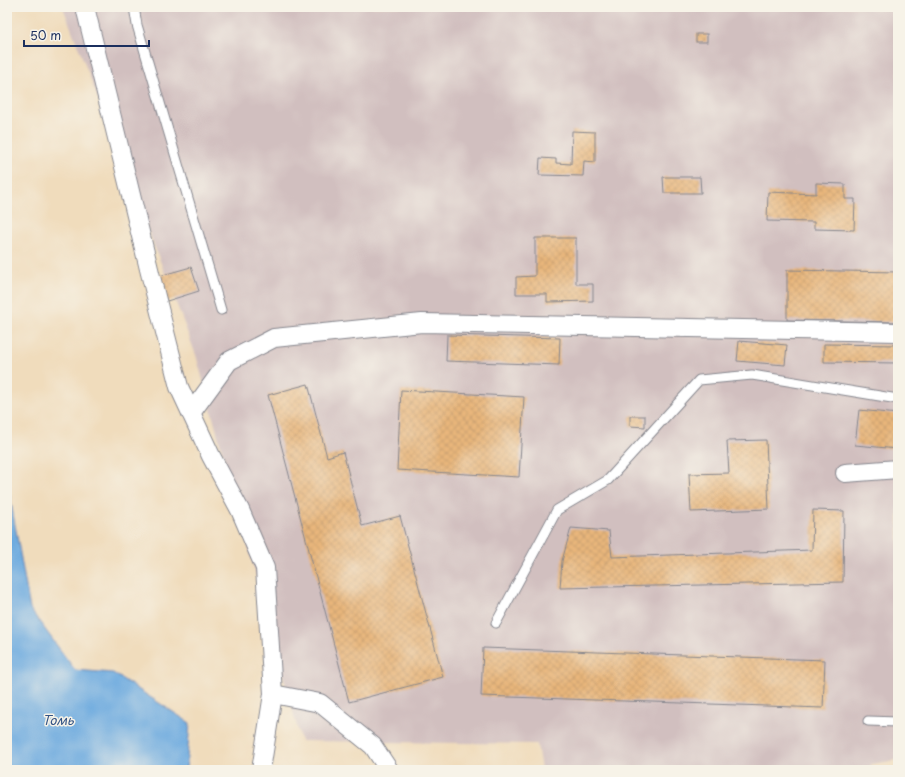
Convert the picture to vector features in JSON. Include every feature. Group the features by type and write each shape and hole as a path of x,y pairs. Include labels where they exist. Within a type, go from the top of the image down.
{"street":[{"path":"85,7 179,388 211,456 240,510 265,568 273,694 261,770"},
{"path":"191,413 229,361 274,338 422,323 898,332"},
{"path":"845,473 898,469"},
{"path":"273,694 320,703 373,746 389,770"}],"lane":[{"path":"134,7 137,25 221,310"},
{"path":"496,623 557,510 608,480 698,380 752,375 898,399"},
{"path":"868,721 898,722"}],"shaded area":[{"path":"63,7 898,7 898,760 871,764 872,770 541,770 537,744 301,741 196,355"}],"water":[{"name":"Томь","path":"7,480 30,609 75,670 113,673 190,723 186,770 7,770"}],"building":[{"path":"696,34 707,34 707,42 696,42"},
{"path":"572,131 595,132 595,162 584,161 583,176 539,175 540,158 556,159 556,163 571,164"},
{"path":"663,177 700,177 701,193 664,193"},
{"path":"816,183 845,184 845,199 855,199 854,230 814,229 814,222 767,221 768,192 816,194"},
{"path":"535,238 576,238 576,284 593,284 593,301 547,302 547,294 516,294 516,277 535,276"},
{"path":"191,267 199,291 167,301 159,276"},
{"path":"787,270 898,272 898,322 787,320"},
{"path":"447,335 560,338 559,365 446,361"},
{"path":"739,341 787,345 785,365 737,361"},
{"path":"824,344 898,345 898,363 824,362"},
{"path":"308,384 327,457 343,452 362,526 400,516 443,677 349,702 268,395"},
{"path":"401,390 524,397 519,477 397,470"},
{"path":"859,410 898,414 898,449 855,445"},
{"path":"630,416 645,416 645,427 630,426"},
{"path":"766,440 769,509 691,512 689,474 729,473 727,441"},
{"path":"813,510 844,511 843,582 560,588 562,561 571,528 609,531 612,557 812,550"},
{"path":"483,648 825,660 823,708 481,696"}]}
